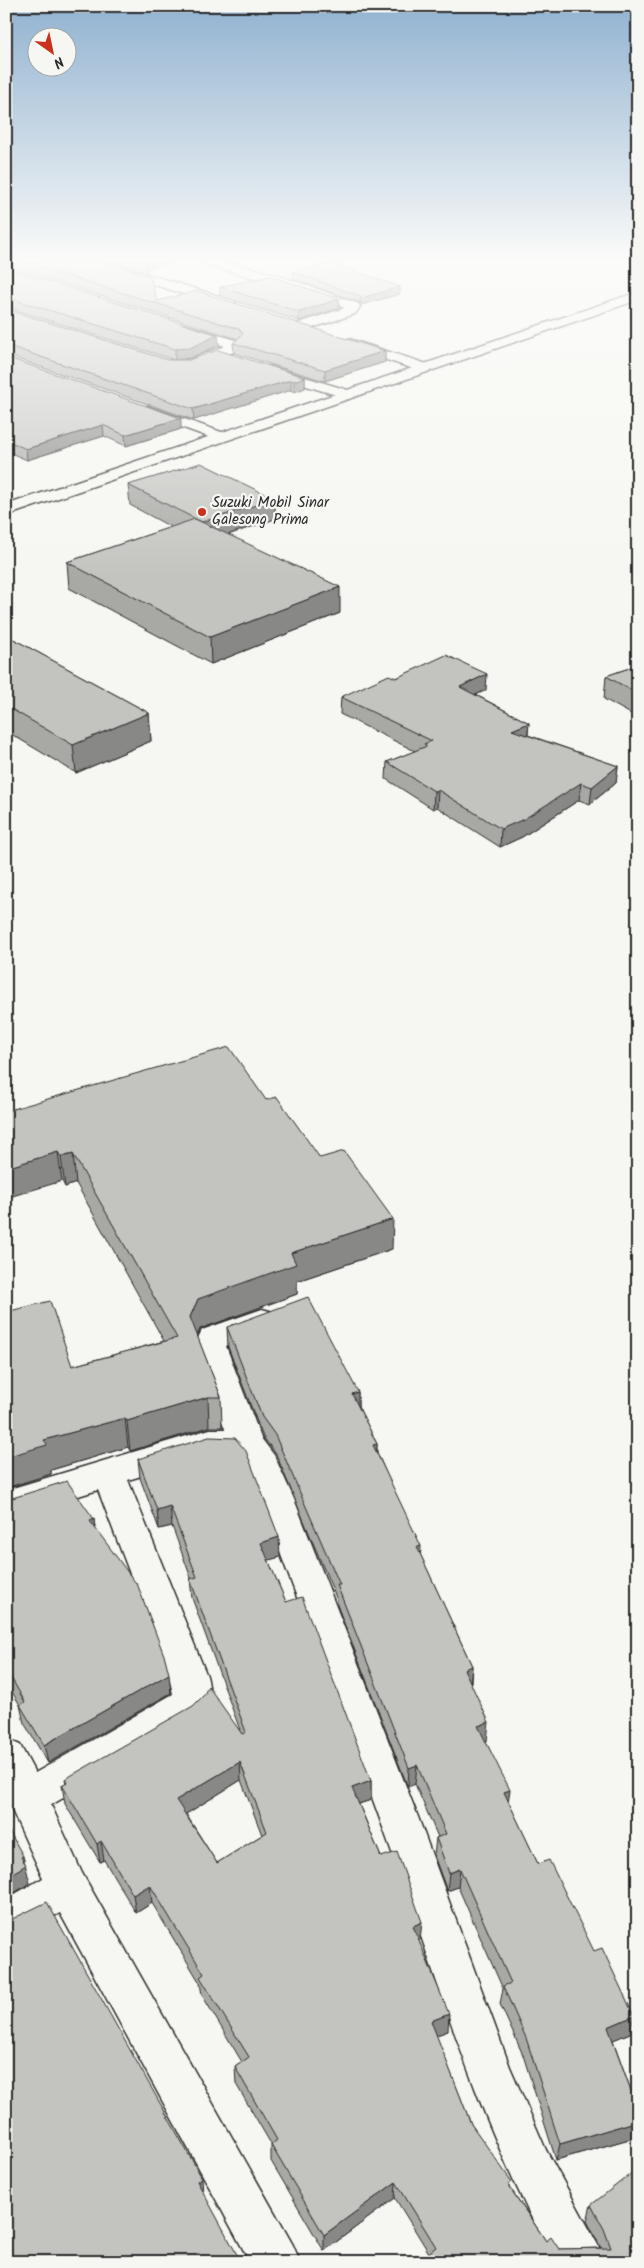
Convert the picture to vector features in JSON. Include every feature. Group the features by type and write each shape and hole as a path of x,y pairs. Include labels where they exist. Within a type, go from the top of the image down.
{"main road":[{"path":"260,367 348,395"},
{"path":"6,511 428,367"},
{"path":"135,406 222,437"},
{"path":"292,1308 213,1338 210,1346 247,1444 262,1464 281,1508 415,1862 454,1976 509,2123 556,2221 581,2262"},
{"path":"6,1504 210,1442 247,1444"},
{"path":"27,1798 181,1711 190,1704 192,1699 188,1676 108,1473"},
{"path":"6,1757 68,1887 276,2262"},
{"path":"6,1921 68,1887"}],"building":[{"path":"6,367 34,367 181,418 125,435 103,425 26,449 6,440"},
{"path":"70,367 272,367 305,377 193,409"},
{"path":"314,367 335,367 325,370"},
{"path":"201,463 275,499 202,522 128,485"},
{"path":"195,519 340,587 210,637 67,562"},
{"path":"6,635 149,713 73,745 6,706"},
{"path":"446,655 487,674 460,687 529,723 512,730 618,766 592,787 581,783 524,819 501,829 438,790 434,791 387,762 427,746 424,744 432,741 341,697 389,675 396,678"},
{"path":"638,665 638,694 606,676"},
{"path":"229,1047 266,1100 277,1097 320,1158 344,1151 393,1219 291,1253 296,1264 198,1299 190,1317 221,1397 208,1397 127,1421 125,1418 44,1440 47,1445 6,1457 6,1312 50,1301 72,1366 177,1338 73,1154 61,1157 58,1152 6,1168 6,1111"},
{"path":"308,1297 358,1392 352,1394 377,1444 373,1445 421,1546 417,1547 472,1666 464,1669 489,1722 478,1726 510,1790 504,1792 538,1864 549,1860 594,1951 602,1948 634,2016 608,2027 638,2110 638,2121 560,2144 526,2038 503,1986 511,1983 460,1869 449,1873 436,1838 446,1834 417,1765 409,1768 337,1585 340,1585 275,1435 262,1417 227,1327"},
{"path":"209,1437 235,1438 246,1451 279,1537 261,1543 286,1602 302,1597 371,1781 352,1788 381,1857 397,1852 422,1922 413,1926 449,2014 431,2021 471,2124 512,2182 508,2185 546,2241 551,2237 559,2249 611,2248 604,2229 591,2205 638,2168 638,2262 418,2262 436,2247 396,2182 324,2235 271,2145 277,2140 235,2067 249,2057 200,1977 204,1974 150,1885 133,1895 101,1841 97,1844 62,1785 67,1782 65,1779 193,1706 204,1695 208,1686 242,1734 246,1732 190,1579 197,1577 170,1506 157,1510 138,1459","holes":["240,1762 267,1832 217,1863 176,1800"]},
{"path":"67,1481 94,1519 90,1521 138,1586 165,1658 169,1674 44,1745 20,1705 25,1702 6,1669 6,1500"},
{"path":"6,1825 26,1865 6,1877"},
{"path":"47,1902 202,2178 197,2181 241,2262 6,2262 6,1922"}],"place":[{"name":"Suzuki Mobil Sinar Galesong Prima","path":"202,512"}]}
